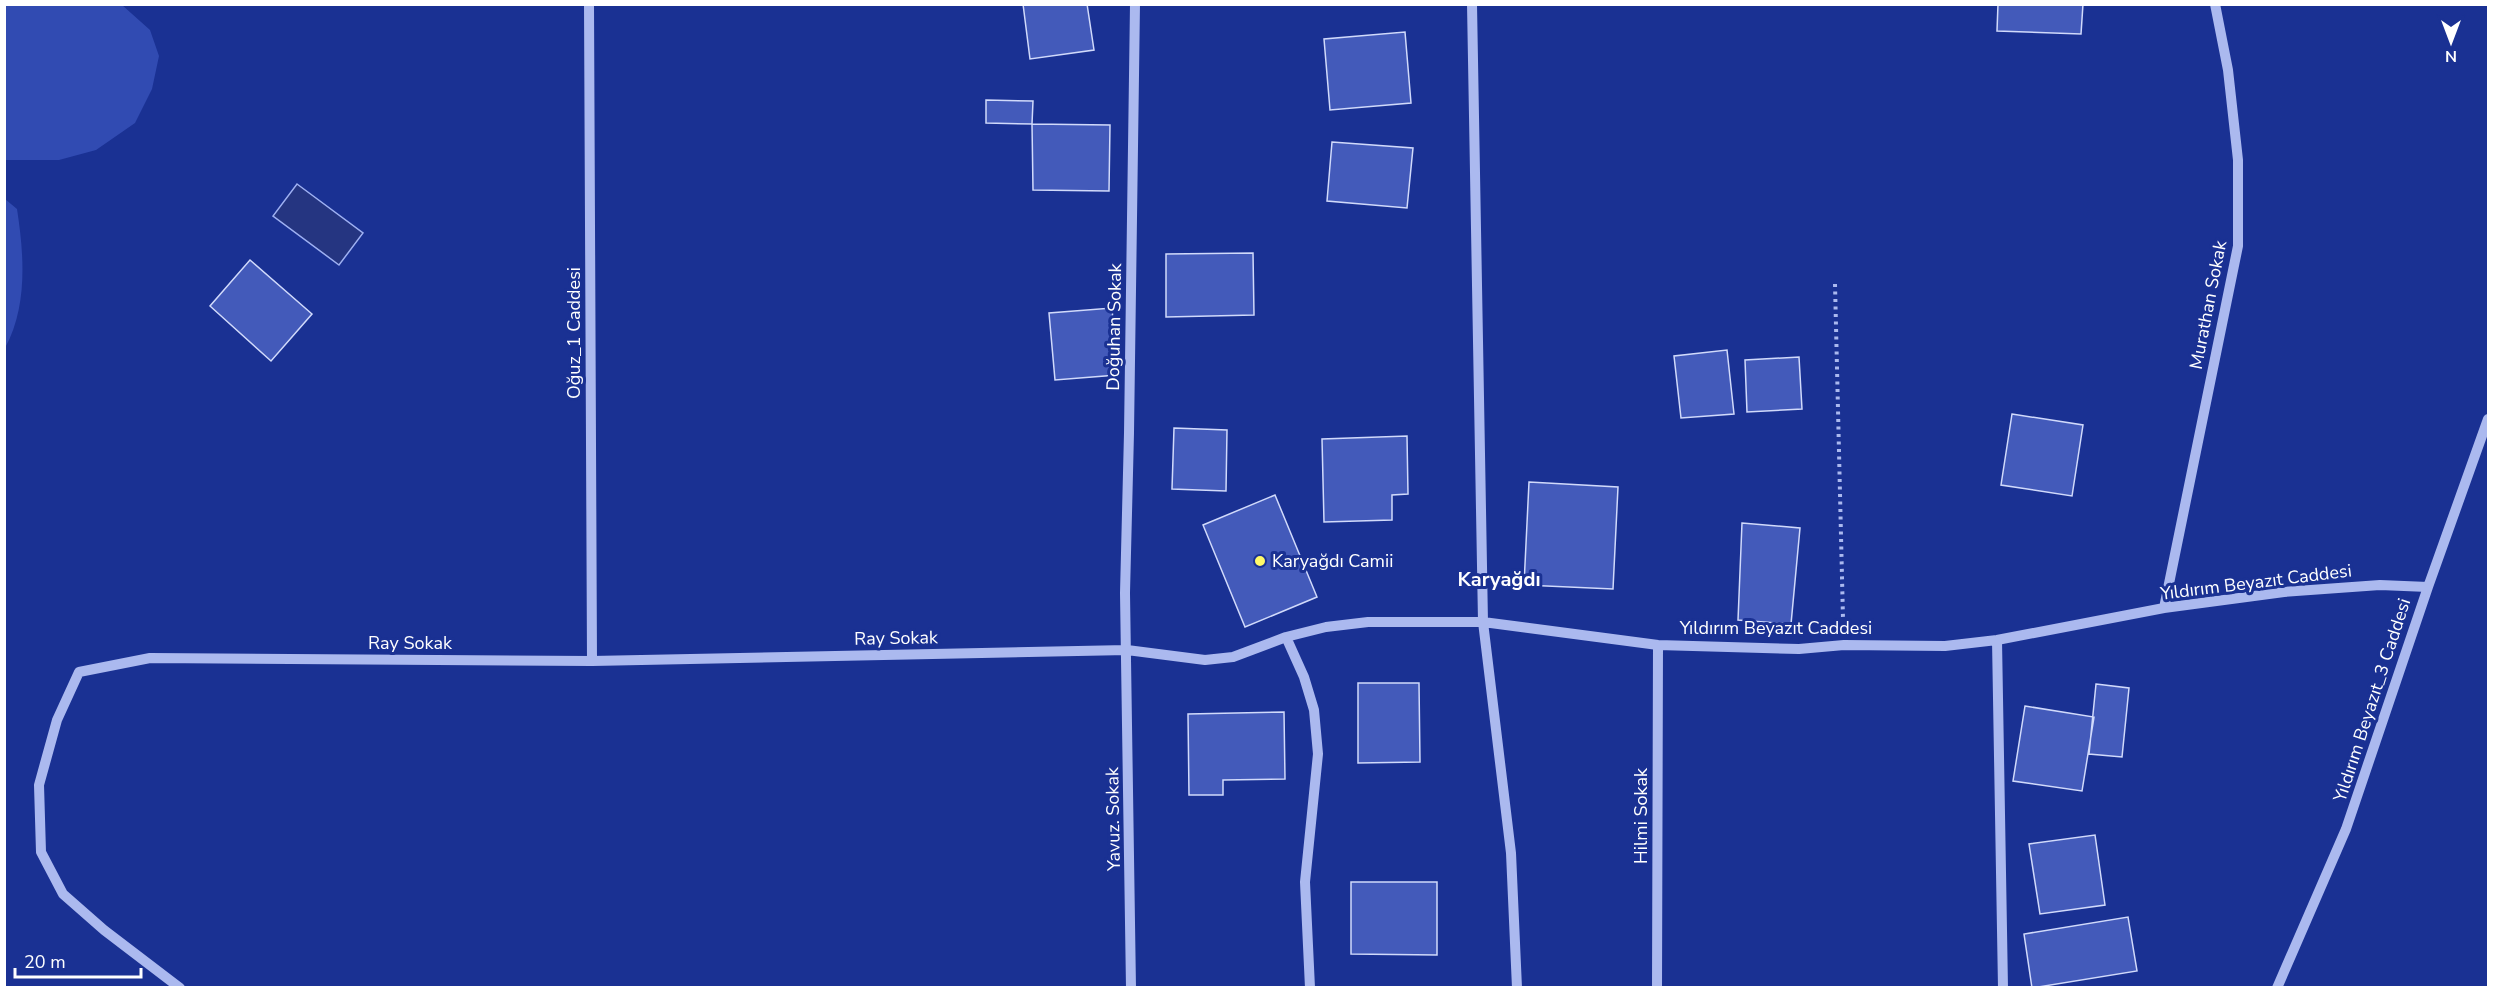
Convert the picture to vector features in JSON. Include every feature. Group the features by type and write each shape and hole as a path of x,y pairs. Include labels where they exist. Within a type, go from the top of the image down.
{"street":[{"name":"Oğuz_1 Caddesi","path":"589,4 592,660"},
{"name":"Doğuhan Sokak","path":"1127,650 1125,593 1135,4"},
{"path":"1473,4 1483,622 1511,853 1517,987"},
{"name":"Murathan Sokak","path":"2163,608 2238,246 2238,160 2228,70 2215,4"},
{"name":"Yıldırım Beyazıt_3 Caddesi","path":"2277,987 2346,829 2488,419"},
{"name":"Yıldırım Beyazıt Caddesi","path":"1127,650 1205,660 1233,657 1287,637 1326,627 1368,622 1483,622 1658,645 1799,649 1844,645 1946,646 1997,640 2163,608 2284,592 2380,585 2428,587"},
{"path":"1287,637 1304,677 1314,710 1318,754 1305,882 1310,987"},
{"path":"1997,640 2003,987"},
{"name":"Hilmi Sokak","path":"1657,987 1658,645"},
{"name":"Ray Sokak","path":"180,987 104,930 63,894 41,852 39,785 57,720 79,672 150,658 592,660 1127,650"},
{"name":"Yavuz. Sokak","path":"1127,650 1131,987"}],"path":[{"path":"1835,284 1844,645"}],"shaded area":[{"path":"4,5 122,5 150,30 159,56 152,89 135,123 96,150 59,160 5,160"},
{"path":"297,184 363,233 339,265 273,216"},
{"path":"5,199 17,209 22,280 18,315 5,348"}],"building":[{"path":"1023,4 1087,4 1094,50 1030,59"},
{"path":"1998,4 2083,4 2081,34 1997,31"},
{"path":"1405,32 1411,103 1330,110 1324,39"},
{"path":"986,100 1033,101 1032,124 986,123"},
{"path":"1032,124 1110,125 1109,191 1033,190"},
{"path":"1332,142 1413,148 1407,208 1327,201"},
{"path":"1253,253 1254,315 1166,317 1166,254"},
{"path":"250,260 312,314 271,361 210,306"},
{"path":"1112,308 1117,375 1055,380 1049,313"},
{"path":"1727,350 1734,414 1681,418 1674,356"},
{"path":"1799,357 1802,409 1747,412 1745,360"},
{"path":"2012,414 2083,425 2072,496 2001,485"},
{"path":"1174,428 1227,430 1226,491 1172,489"},
{"path":"1407,436 1408,494 1392,495 1392,520 1324,522 1322,439"},
{"path":"1529,482 1618,487 1613,589 1524,585"},
{"name":"Karyağdı Camii","path":"1275,495 1317,597 1245,627 1203,525"},
{"path":"1742,523 1800,528 1791,624 1738,620"},
{"path":"1358,683 1419,683 1420,762 1358,763"},
{"path":"2096,684 2129,688 2122,757 2089,754"},
{"path":"2025,706 2094,717 2082,791 2013,781"},
{"path":"1284,712 1285,779 1223,780 1223,795 1189,795 1188,714"},
{"path":"2095,835 2105,905 2040,914 2029,844"},
{"path":"1351,882 1437,882 1437,955 1351,954"},
{"path":"2128,917 2137,971 2032,988 2024,934"}],"place":[{"name":"Karyağdı Camii","path":"1260,561"}],"district":[{"name":"Karyağdı","path":"1499,579"}]}
